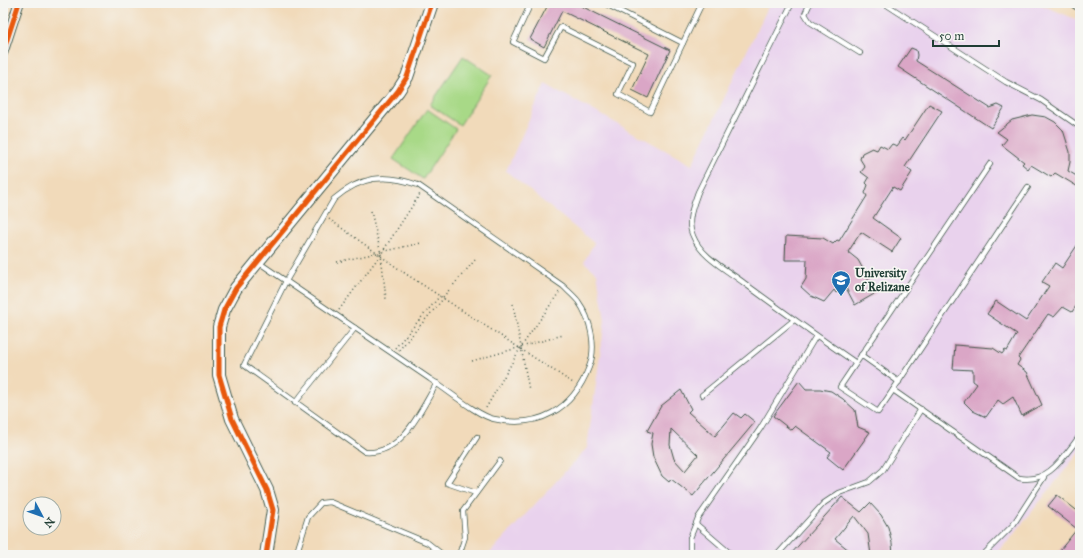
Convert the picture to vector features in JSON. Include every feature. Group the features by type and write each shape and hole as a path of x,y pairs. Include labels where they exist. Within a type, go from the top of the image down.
{"street":[{"path":"3,52 19,3"},
{"path":"266,555 273,510 267,490 232,419 220,375 219,327 224,310 236,288 398,91 407,77 432,3"}],"lane":[{"path":"531,3 513,42 544,58 560,27 633,63 618,94 650,112 702,3"},
{"path":"604,3 683,43"},
{"path":"792,3 698,192 692,208 690,221 692,235 699,248 794,320 856,363"},
{"path":"810,3 806,14 810,22 860,53"},
{"path":"884,3 1006,82 1041,100 1080,127"},
{"path":"990,164 840,387 878,412 1028,187"},
{"path":"258,262 286,281 336,315 356,328 483,414 493,419 514,423 535,421 554,413 571,399 580,387 591,362 592,341 588,320 578,302 563,286 423,189 404,180 389,177 374,178 359,182 346,189 334,199 286,281 244,366 365,452 369,453 381,451 392,446 401,439 437,383"},
{"path":"702,395 794,320"},
{"path":"295,402 356,328"},
{"path":"690,555 690,538 696,524 760,429 816,336"},
{"path":"861,355 899,382"},
{"path":"893,390 1019,478 1030,480 1045,475"},
{"path":"777,555 824,503 839,493 869,482 882,470 921,410"},
{"path":"982,555 1013,525 1045,475 1080,436"},
{"path":"476,493 447,483 477,437"},
{"path":"459,555 465,537 463,511 500,461"},
{"path":"296,555 308,516 321,503 330,502 428,543 443,555"},
{"path":"696,524 732,555"}],"path":[{"path":"336,315 381,254 423,189"},
{"path":"371,211 381,254 386,300"},
{"path":"325,215 381,254 406,274 521,347 580,387"},
{"path":"337,262 381,254 421,243"},
{"path":"393,353 475,260"},
{"path":"483,414 521,347 563,286"},
{"path":"393,353 443,297"},
{"path":"513,304 529,390"},
{"path":"472,361 563,336"}],"shaded area":[{"name":"University of Relizane","path":"770,3 1037,3 1080,21 1080,451 1010,539 994,555 488,555 587,448 605,320 597,273 584,262 594,243 506,171 545,84 692,165"}],"green space":[{"path":"463,56 492,75 460,125 430,105"},
{"path":"427,109 456,129 423,179 393,159"}],"building":[{"path":"549,3 575,3 670,50 648,98 632,90 649,54 562,11 544,47 530,39"},
{"path":"911,48 916,50 916,61 990,108 998,105 1004,108 991,128 898,67"},
{"path":"929,104 942,111 905,167 912,172 900,191 893,187 873,218 901,238 892,252 861,232 848,252 858,260 876,293 855,305 845,286 836,293 834,290 824,302 811,296 801,287 806,279 807,260 785,260 786,236 823,238 833,244 837,240 839,241 867,196 865,193 868,185 866,183 869,178 861,172 865,167 860,159 862,153 872,148 877,150 880,145 888,149 892,144 897,146 903,138 905,140"},
{"path":"1032,115 1046,117 1055,122 1063,130 1070,152 1068,171 1080,178 1080,188 1055,173 1051,177 1031,165 1028,169 1022,164 1024,162 1002,145 1007,139 997,132 1012,120"},
{"path":"1080,241 1080,307 1076,306 1072,312 1063,307 1054,317 1048,314 1018,358 1020,360 1017,365 1027,372 1042,405 1022,416 1013,397 1003,404 998,400 986,417 973,411 964,402 977,384 973,381 973,370 953,369 955,345 993,348 1002,354 1005,350 1007,351 1017,334 987,314 996,301 1026,321 1049,286 1042,282 1055,263 1062,268"},
{"path":"799,381 806,389 831,391 843,399 855,410 858,427 870,432 843,470 827,457 831,452 795,426 791,430 773,416"},
{"path":"681,390 691,409 688,412 715,436 734,413 741,418 745,414 755,422 693,496 671,479 669,482 662,476 653,457 651,444 653,433 647,431 661,406","holes":["671,429 698,455 685,471 674,459 670,445"]},
{"path":"1057,495 1080,513 1080,548 1074,555 1056,555 1077,529 1048,506"},
{"path":"842,497 861,512 870,503 881,515 888,527 893,555 871,555 868,534 854,516 835,539 855,555 790,555"}],"cycle path":[{"path":"3,52 19,3"},
{"path":"266,555 273,510 267,490 232,419 219,375 219,327 224,310 236,288 398,91 407,77 432,3"}],"place":[{"name":"University of Relizane","path":"841,297"}]}
